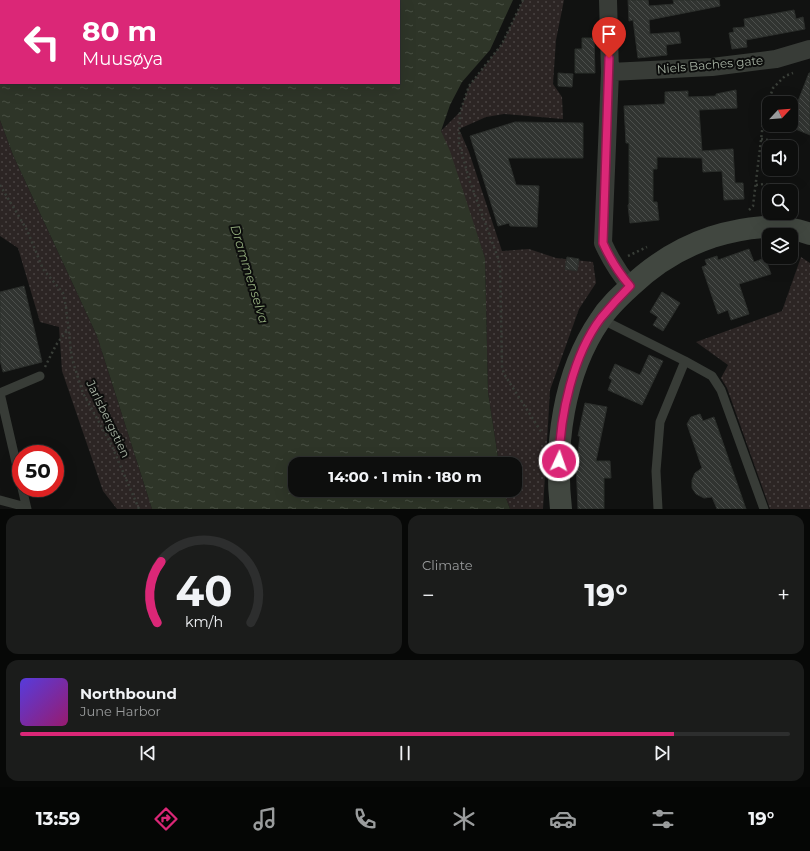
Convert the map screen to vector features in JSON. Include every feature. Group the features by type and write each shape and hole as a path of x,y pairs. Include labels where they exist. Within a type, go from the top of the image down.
{"main road":[{"path":"561,509 559,489 559,447 570,386 587,343 601,319 615,301 653,267 705,239 726,233 761,227 782,226 810,234"}],"street":[{"path":"608,0 610,72 603,243 618,273 630,286"},
{"name":"Niels Baches gate","path":"610,72 712,66 776,59 810,49"}],"lane":[{"path":"601,319 712,376 721,390 764,509"},
{"path":"658,509 656,471 660,422 685,361"},
{"path":"12,445 0,393 40,376"},
{"path":"0,500 26,508 24,497"}],"path":[{"path":"523,0 502,44 469,86 460,112 459,143 469,179 500,266 502,367 504,374 543,435 559,447"},
{"path":"745,214 753,206 764,115 773,88 785,76 795,72"},
{"path":"761,139 768,140"},
{"path":"756,185 762,184"},
{"name":"Jarlsbergstien","path":"0,185 27,230 43,269 62,292 66,308 72,359 83,393 111,444 139,509"},
{"path":"612,263 651,246"},
{"path":"40,376 56,345 68,328"}],"shaded area":[{"path":"523,0 564,0 556,40 553,84 562,97 563,119 504,114 486,117 459,129 469,152 502,251 529,249 556,258 593,262 596,283 579,309 550,390 543,509 510,509 506,497 522,497 522,457 498,457 488,392 485,258 441,131 460,112 469,86 502,44"},
{"path":"0,120 13,155 97,336 152,509 117,509 103,491 62,371 59,327 40,322 18,248 0,236"},
{"path":"801,257 810,263 810,509 770,509 727,388 721,378 728,365 696,342 782,311"}],"water":[{"name":"Drammenselva","path":"400,0 513,0 490,50 462,82 450,105 441,131 450,151 485,258 488,392 498,457 288,457 288,497 506,497 510,509 152,509 97,336 13,155 0,120 0,84 400,84"}],"building":[{"path":"628,0 648,0 649,6 674,4 673,0 719,0 720,6 649,20 650,34 679,32 681,43 666,45 667,55 638,58 633,20 629,21"},
{"path":"794,10 796,19 803,17 805,29 746,40 747,47 732,49 729,33 734,32 733,28 745,27 744,19"},
{"path":"582,38 594,38 595,73 575,73 575,49 582,49"},
{"path":"558,73 573,74 572,87 558,86"},
{"path":"810,73 810,135 798,130 798,101"},
{"path":"736,90 737,108 699,110 702,151 733,149 735,183 743,183 744,199 724,200 722,171 703,172 702,158 657,157 657,169 653,169 653,202 657,202 659,220 630,223 628,205 629,143 626,143 624,106 665,104 665,92 688,91 688,97 716,96 716,94"},
{"path":"515,122 583,123 583,158 508,158 516,185 539,186 537,227 510,226 509,223 498,226 470,136"},
{"path":"749,249 754,262 762,259 762,264 767,264 771,274 739,284 749,314 731,320 728,310 718,314 702,267 707,265 705,260 717,256 718,260"},
{"path":"567,257 579,259 577,271 565,269"},
{"path":"24,286 42,362 3,372 0,360 0,292"},
{"path":"662,292 680,303 663,331 653,325 658,317 650,312"},
{"path":"649,355 663,361 642,405 608,390 612,380 609,378 615,364 640,375"},
{"path":"585,403 607,407 596,461 610,461 611,478 604,478 604,509 578,509 576,462 580,436 578,436"},
{"path":"700,414 703,421 714,417 746,509 717,509 712,497 704,498 696,494 692,488 692,480 695,473 702,468 687,424 691,417"}],"route":[{"path":"559,461 559,447 565,409 570,386 579,360 593,330 615,301 630,286 618,273 603,243 610,72 609,58"}]}
